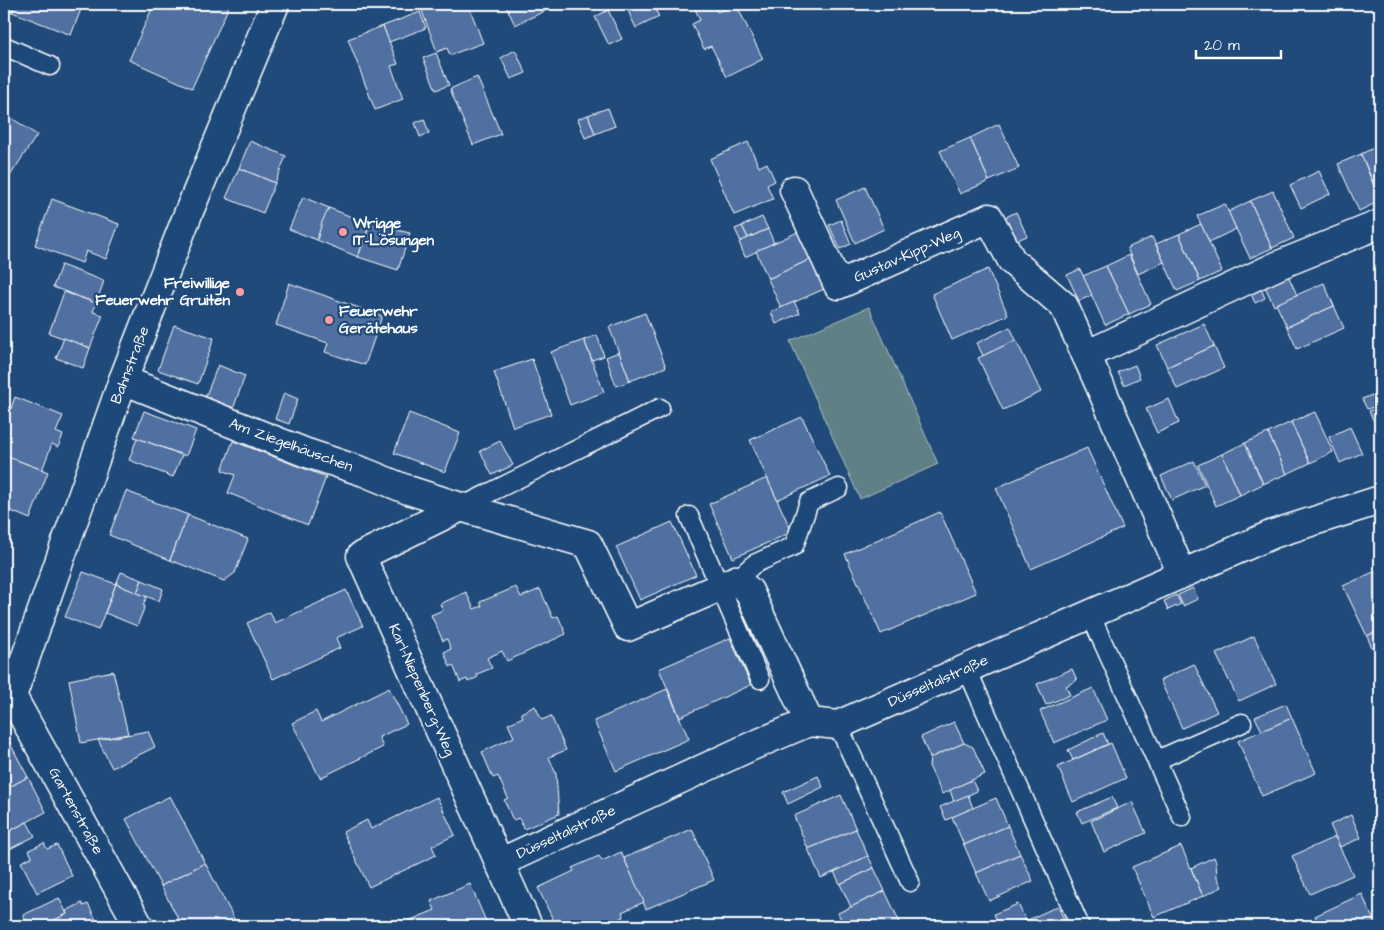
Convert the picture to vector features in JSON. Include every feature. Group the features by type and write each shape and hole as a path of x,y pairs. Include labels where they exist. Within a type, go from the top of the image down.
{"street":[{"name":"Bahnstraße","path":"8,696 123,380 188,214 275,4"},
{"name":"Gustav-Kipp-Weg","path":"794,190 838,285 989,218 1012,261 1064,306 1086,354"},
{"path":"1182,574 1086,354 1279,265 1380,224"},
{"name":"Am Ziegelhäuschen","path":"123,380 304,452 461,507 588,544 628,627 728,584"},
{"name":"Düsseltalstraße","path":"499,863 752,746 809,722 838,725 1273,534 1380,500"},
{"name":"Karl-Niepenberg-Weg","path":"461,507 362,556 528,926"},
{"path":"728,584 749,590 809,722"},
{"name":"Gartenstraße","path":"8,696 139,926"}],"lane":[{"path":"4,46 50,66"},
{"path":"461,507 660,408"},
{"name":"Am Ziegelhäuschen","path":"728,584 754,564 794,546 809,502 839,488"},
{"path":"689,516 728,584 760,679"},
{"path":"1090,614 1182,817"},
{"path":"967,669 1080,926"},
{"path":"1157,760 1242,723"},
{"path":"838,725 910,882"}],"green space":[{"path":"869,307 938,464 860,499 790,341"}],"building":[{"path":"4,4 15,4 12,12 4,9"},
{"path":"15,4 83,4 71,35 12,12"},
{"path":"154,4 230,4 192,88 129,60"},
{"path":"431,4 468,4 483,43 450,55 447,48 437,52 421,8"},
{"path":"505,4 547,4 549,9 515,25"},
{"path":"625,4 653,4 659,17 636,28"},
{"path":"693,4 713,4 717,12 736,4 763,59 727,77 711,46 704,49 692,24 700,20"},
{"path":"608,10 622,39 609,45 595,17"},
{"path":"420,12 426,28 389,42 383,26"},
{"path":"383,26 398,64 391,66 403,99 375,110 348,39"},
{"path":"515,50 526,73 511,79 501,58"},
{"path":"436,53 449,85 436,90 423,58"},
{"path":"477,77 501,134 473,145 450,89"},
{"path":"608,108 615,126 595,134 588,115"},
{"path":"4,113 37,135 6,182 4,180"},
{"path":"588,115 595,134 585,138 578,119"},
{"path":"424,119 429,133 420,137 415,123"},
{"path":"999,124 1019,168 989,181 970,138"},
{"path":"970,138 989,181 960,194 940,151"},
{"path":"250,141 286,156 275,183 239,168"},
{"path":"748,142 759,167 767,163 775,181 767,185 773,199 734,215 710,159"},
{"path":"1380,145 1380,198 1361,154"},
{"path":"1361,154 1380,201 1359,211 1338,164"},
{"path":"239,168 275,183 263,213 226,198"},
{"path":"1319,171 1330,194 1301,208 1290,185"},
{"path":"865,187 884,229 855,243 836,200"},
{"path":"1273,191 1294,238 1272,248 1250,201"},
{"path":"303,197 329,208 317,240 289,229"},
{"path":"52,199 119,224 106,259 86,251 82,263 35,245"},
{"path":"1250,201 1272,248 1250,258 1228,212"},
{"path":"1225,204 1236,229 1209,242 1197,216"},
{"name":"Wrigge IT-Lösungen","path":"329,208 370,224 358,257 317,240 322,222"},
{"path":"1016,212 1027,236 1015,241 1004,218"},
{"path":"762,217 768,229 748,238 742,226"},
{"path":"841,220 851,244 840,249 829,225"},
{"path":"370,224 410,233 398,270 358,257"},
{"path":"1201,224 1222,271 1200,281 1179,234"},
{"path":"742,226 748,238 741,242 735,229"},
{"path":"768,229 774,243 745,257 739,242"},
{"path":"798,232 811,259 768,279 756,251"},
{"path":"1179,234 1200,281 1177,291 1156,244"},
{"path":"1152,237 1164,262 1138,274 1127,248"},
{"path":"1129,255 1151,304 1129,314 1106,266"},
{"path":"811,259 824,289 781,308 768,279"},
{"path":"61,265 104,281 96,303 53,287"},
{"path":"1106,266 1129,314 1105,325 1083,276"},
{"path":"988,269 1008,315 952,340 932,294"},
{"path":"1080,269 1092,295 1079,301 1067,275"},
{"path":"1286,271 1297,295 1274,306 1263,282"},
{"name":"Feuerwehr Gerätehaus","path":"289,283 382,316 365,365 325,352 328,343 276,325"},
{"path":"1324,283 1334,306 1287,327 1276,304"},
{"path":"1261,289 1265,298 1255,303 1251,294"},
{"path":"64,292 96,303 93,312 103,315 90,348 49,333"},
{"path":"794,302 800,313 776,324 771,312"},
{"path":"1334,306 1344,328 1297,349 1287,327"},
{"path":"645,313 666,367 630,381 609,327"},
{"path":"1204,324 1214,346 1167,367 1157,345"},
{"path":"174,325 214,338 198,384 158,370"},
{"path":"1010,327 1016,340 983,356 977,343"},
{"path":"597,335 604,356 592,360 584,340"},
{"path":"64,338 90,348 83,368 56,358"},
{"path":"584,340 604,392 570,405 551,352"},
{"path":"1016,340 1041,392 1003,410 978,358"},
{"path":"1214,346 1224,368 1177,389 1167,367"},
{"path":"619,352 630,381 616,386 606,357"},
{"path":"532,359 551,414 513,427 494,372"},
{"path":"218,365 245,376 233,409 205,398"},
{"path":"1135,365 1140,378 1124,385 1118,372"},
{"path":"284,393 298,399 289,424 275,419"},
{"path":"1372,395 1376,406 1367,409 1362,399"},
{"path":"15,397 63,416 56,432 63,435 58,447 52,444 42,470 4,455 4,428"},
{"path":"1169,399 1179,423 1157,433 1146,409"},
{"path":"1378,407 1380,409 1380,424 1376,426 1369,411"},
{"path":"144,411 196,430 186,456 134,437"},
{"path":"1315,412 1333,452 1310,463 1291,422"},
{"path":"409,413 460,433 445,472 394,453"},
{"path":"802,417 830,476 777,500 750,440"},
{"path":"1291,422 1310,463 1287,474 1268,433"},
{"path":"1350,427 1362,453 1340,463 1329,437"},
{"path":"1268,433 1287,474 1263,484 1245,443"},
{"path":"137,438 182,455 173,477 129,460"},
{"path":"233,441 326,477 308,525 228,493 235,475 222,470"},
{"path":"500,441 513,465 492,475 480,451"},
{"path":"1245,443 1263,484 1240,495 1222,454"},
{"path":"1087,448 1123,528 1031,569 996,488"},
{"path":"1222,454 1240,495 1216,506 1198,465"},
{"path":"6,456 48,472 30,519 4,508 4,463"},
{"path":"1194,461 1205,485 1172,500 1161,476"},
{"path":"767,478 792,532 733,558 709,504"},
{"path":"126,491 188,515 170,560 109,535"},
{"path":"940,512 976,593 881,634 845,554"},
{"path":"188,515 248,539 235,573 224,581 170,560"},
{"path":"672,522 696,575 640,600 616,547"},
{"path":"1380,569 1380,630 1367,636 1343,586"},
{"path":"83,572 116,584 98,630 65,617"},
{"path":"121,572 142,580 137,593 116,584"},
{"path":"142,580 163,589 159,601 137,593"},
{"path":"116,584 147,597 137,626 105,613"},
{"path":"516,587 521,597 540,589 553,618 558,616 566,634 507,661 502,651 487,658 492,668 477,674 478,677 468,682 467,679 460,682 453,665 450,667 444,652 451,649 447,639 443,641 431,615 443,610 440,604 466,592 474,609 482,606 480,602"},
{"path":"1193,588 1198,599 1183,606 1178,595"},
{"path":"346,590 363,626 336,638 340,648 273,679 247,623 270,612 275,623"},
{"path":"1176,595 1181,604 1168,610 1164,601"},
{"path":"1380,630 1380,645 1372,648 1367,636"},
{"path":"1254,636 1276,684 1239,701 1216,654"},
{"path":"730,638 751,685 680,717 659,669"},
{"path":"1194,664 1217,712 1182,728 1160,680"},
{"path":"1072,669 1077,680 1066,686 1070,695 1046,705 1037,684"},
{"path":"113,671 128,734 81,743 69,680"},
{"path":"389,688 407,724 379,737 383,747 320,778 292,723 316,711 321,722"},
{"path":"1093,688 1107,720 1054,743 1040,711"},
{"path":"667,689 689,739 616,771 594,721"},
{"path":"1286,704 1292,718 1262,731 1255,717"},
{"path":"535,706 542,720 551,716 566,750 549,757 556,774 559,814 524,829 519,818 513,820 504,800 508,798 498,776 493,778 482,752 514,737 508,724 523,717 521,713"},
{"path":"1292,718 1316,773 1262,796 1238,741"},
{"path":"954,722 964,743 930,758 921,737"},
{"path":"148,731 155,747 112,768 98,740"},
{"path":"1103,733 1108,744 1073,760 1068,750"},
{"path":"6,736 28,777 4,790 4,737"},
{"path":"964,743 973,747 985,774 942,794 929,766 930,758"},
{"path":"1111,743 1126,778 1073,802 1058,767"},
{"path":"818,776 823,787 788,804 783,792"},
{"path":"28,777 46,812 4,834 4,790"},
{"path":"972,780 977,791 954,802 950,790"},
{"path":"841,795 856,829 808,849 794,816"},
{"path":"968,795 973,808 946,820 940,807"},
{"path":"170,796 205,863 161,886 126,819"},
{"path":"437,797 455,835 432,846 436,855 369,887 343,832 367,820 371,829"},
{"path":"1112,797 1117,808 1082,823 1077,812"},
{"path":"996,798 1008,826 964,845 952,817"},
{"path":"1132,802 1146,833 1104,852 1091,821"},
{"path":"1351,815 1361,838 1340,847 1330,825"},
{"path":"27,822 35,836 4,852 4,834"},
{"path":"1008,826 1020,854 976,873 964,845"},
{"path":"692,829 714,880 646,909 624,858"},
{"path":"856,829 868,856 821,878 808,849"},
{"path":"1335,837 1353,875 1310,894 1292,856"},
{"path":"44,843 47,849 57,845 72,876 37,893 21,862 32,857 29,850"},
{"path":"1181,846 1203,896 1154,917 1132,867"},
{"path":"621,852 644,902 622,912 624,917 603,926 556,926 538,888 574,871 572,868 599,856 602,861"},
{"path":"1020,854 1033,881 989,901 976,873"},
{"path":"868,856 874,868 840,884 834,872"},
{"path":"1214,857 1217,877 1222,887 1203,896 1191,868"},
{"path":"205,863 238,926 182,926 161,886"},
{"path":"874,868 885,891 851,907 840,884"},
{"path":"470,884 488,926 396,926 435,910 431,901"},
{"path":"885,891 901,925 844,926 838,913"},
{"path":"1362,894 1376,926 1320,926 1315,916"},
{"path":"59,898 67,914 50,922 52,926 28,926 23,915"},
{"path":"82,903 83,906 88,904 99,926 52,926 50,922 67,914 66,911"},
{"path":"1018,904 1026,921 1015,926 999,926 994,914"},
{"path":"1058,906 1067,926 1015,926"}],"place":[{"name":"Wrigge IT-Lösungen","path":"343,232"},
{"name":"Freiwillige Feuerwehr Gruiten","path":"240,292"},
{"name":"Feuerwehr Gerätehaus","path":"329,320"}]}
